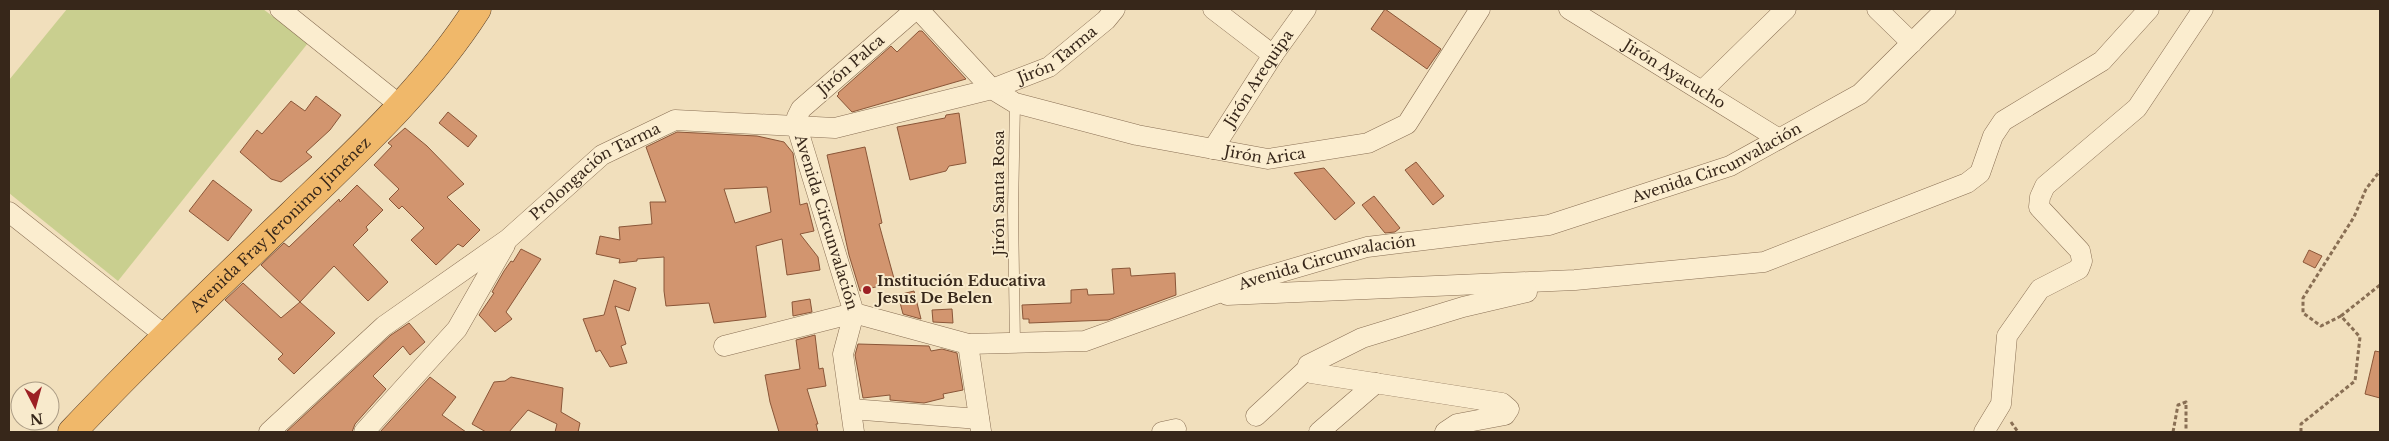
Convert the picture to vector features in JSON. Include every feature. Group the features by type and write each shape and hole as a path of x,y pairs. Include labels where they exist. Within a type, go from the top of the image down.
{"highway":[{"name":"Avenida Fray Jeronimo Jiménez","path":"72,432 385,124 459,36 477,9"}],"street":[{"path":"280,9 401,106"},
{"name":"Jirón Arica","path":"917,9 992,89 1015,103 1137,135 1268,159 1368,143 1407,124 1480,9"},
{"name":"Jirón Palca","path":"797,127 797,117 801,109 917,9"},
{"name":"Jirón Tarma","path":"992,89 1049,67 1106,20 1115,9"},
{"path":"1213,9 1273,54"},
{"name":"Jirón Arequipa","path":"1213,149 1273,54 1306,9"},
{"name":"Jirón Ayacucho","path":"1570,9 1779,139"},
{"path":"1702,91 1786,9"},
{"path":"1877,9 1912,43"},
{"name":"Avenida Circunvalación","path":"797,127 854,313 968,344 1085,341 1254,280 1367,247 1549,225 1730,166 1860,94 1946,9"},
{"path":"1208,296 1550,282 1764,262 1967,183 1980,173 1993,136 2004,121 2102,61 2149,9"},
{"path":"1984,432 2001,404 2007,336 2040,289 2079,269 2082,261 2080,251 2039,207 2040,197 2045,186 2137,108 2203,9"},
{"name":"Prolongación Tarma","path":"269,432 384,326 508,239 602,155 675,120 835,128 992,89"},
{"path":"12,221 167,337"},
{"path":"364,432 457,329 508,239"},
{"path":"1256,416 1307,369 1308,365 1362,338 1463,307 1530,291 1550,282"},
{"path":"724,346 854,313"},
{"path":"854,313 842,354 854,432"},
{"path":"850,409 980,425 968,344"},
{"path":"1307,369 1312,373 1502,403 1508,409 1505,415 1457,424 1445,432"},
{"path":"1319,432 1376,383"}],"lane":[{"name":"Jirón Santa Rosa","path":"1015,103 1013,210 1015,343"}],"path":[{"path":"2380,171 2366,189 2354,217 2303,298 2303,313 2321,326 2341,316 2380,285"},
{"path":"2301,432 2301,424 2355,381 2360,337 2341,316"},
{"path":"2173,432 2178,405 2186,402 2186,432"}],"green space":[{"path":"67,9 263,9 308,43 118,281 9,193 9,80"}],"building":[{"path":"1385,9 1441,49 1427,69 1371,29"},
{"path":"919,31 922,31 966,79 852,112 837,96 838,93 891,46 897,52"},
{"path":"316,96 341,115 330,130 306,152 312,157 281,182 271,179 240,152 257,130 262,134 291,101 305,111"},
{"path":"448,112 477,136 468,147 439,123"},
{"path":"959,113 966,163 949,166 946,171 910,180 897,127 945,118 946,115"},
{"path":"405,128 427,146 464,184 447,197 480,230 463,247 458,244 436,265 411,240 424,228 402,206 399,209 389,199 399,189 374,165 392,146 388,143"},
{"path":"677,132 757,136 784,142 793,153 800,205 807,203 814,231 800,234 818,257 820,270 787,275 782,239 756,246 766,317 714,323 709,303 666,306 664,257 637,259 637,261 619,263 620,259 596,254 600,236 620,240 619,227 652,224 650,202 666,202 646,147","holes":["767,187 771,212 735,223 724,189"]},
{"path":"865,147 882,223 879,224 895,282 860,291 849,255 827,155"},
{"path":"1416,162 1444,196 1433,205 1405,170"},
{"path":"1324,168 1355,203 1335,220 1294,173"},
{"path":"213,180 252,210 228,241 189,211"},
{"path":"357,185 383,210 366,227 368,230 353,245 388,282 368,301 334,266 300,302 261,265 284,243 289,247 339,199 340,202"},
{"path":"1374,196 1400,228 1395,232 1385,233 1362,205"},
{"path":"521,249 541,259 506,312 512,319 495,332 479,315 494,293 492,292 504,271 511,261 513,262"},
{"path":"2309,250 2322,256 2315,268 2303,262"},
{"path":"1130,268 1131,276 1175,273 1176,295 1108,320 1029,323 1029,319 1023,319 1022,305 1071,303 1071,290 1087,289 1088,295 1114,294 1112,269"},
{"path":"614,280 636,288 629,311 615,306 626,344 621,346 627,363 610,367 600,350 596,352 583,319 604,315"},
{"path":"243,283 281,318 300,302 335,333 294,374 278,359 283,354 225,300"},
{"path":"914,291 921,319 903,314 898,295"},
{"path":"810,299 812,312 793,316 792,302"},
{"path":"952,309 953,323 933,322 932,310"},
{"path":"409,323 425,342 410,355 403,346 373,376 386,389 355,424 352,432 286,432 391,335"},
{"path":"815,335 819,369 823,368 826,386 807,389 818,424 816,424 818,432 779,432 770,402 765,375 800,369 796,340"},
{"path":"858,344 929,346 931,351 942,349 957,353 963,390 943,394 944,398 924,403 890,400 890,395 863,398 855,355"},
{"path":"2375,351 2380,352 2380,398 2365,394"},
{"path":"430,377 456,397 442,415 466,432 380,432"},
{"path":"511,377 563,388 561,412 580,423 578,432 555,432 557,424 528,410 509,432 486,432 472,424 494,382 505,381"}],"place":[{"name":"Institución Educativa Jesus De Belen","path":"867,290"}]}
